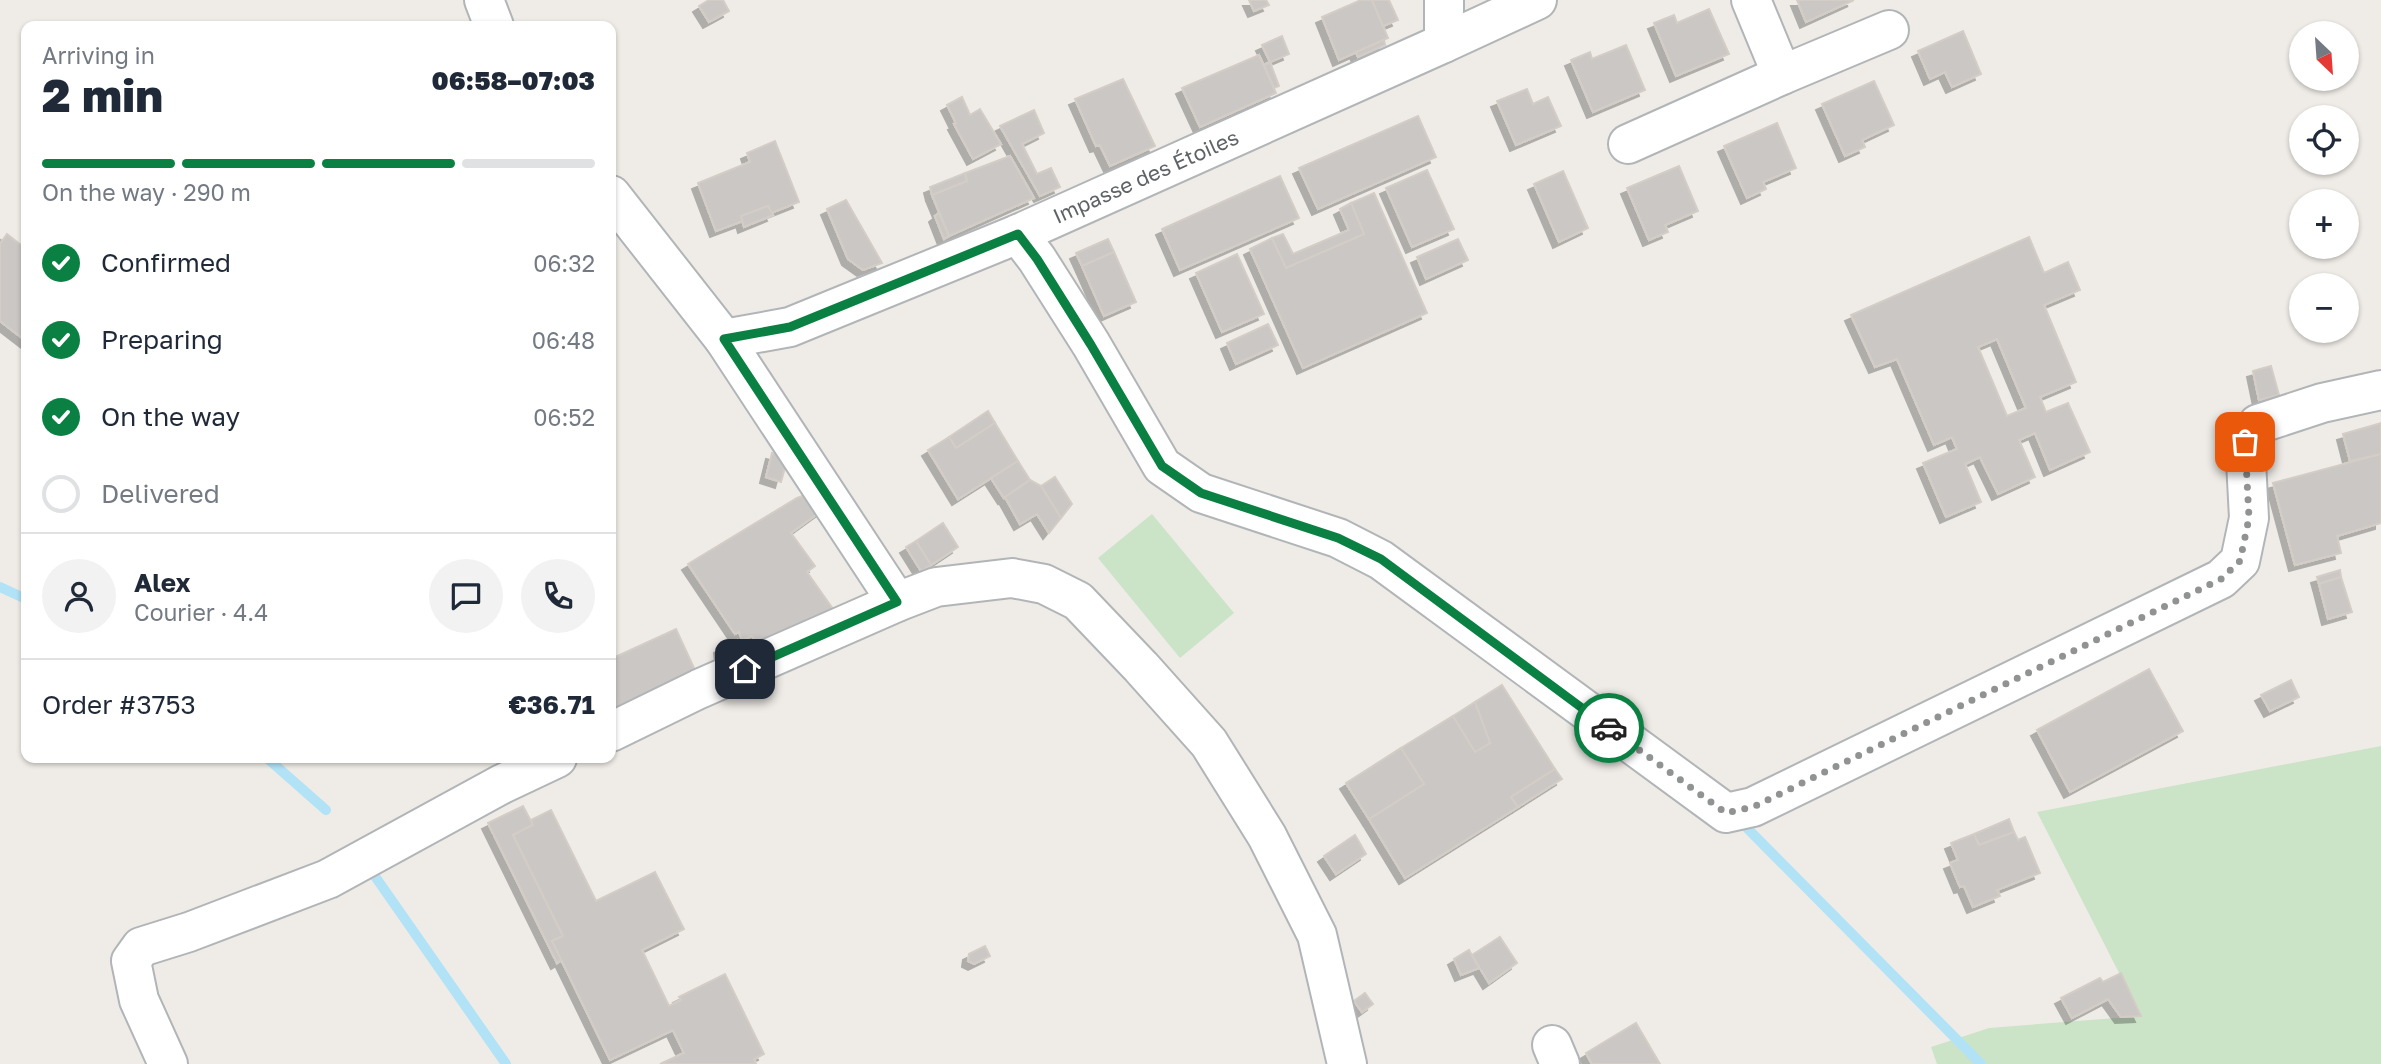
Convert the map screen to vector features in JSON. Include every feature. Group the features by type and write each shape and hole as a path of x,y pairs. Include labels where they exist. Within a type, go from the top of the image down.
{"street":[{"path":"484,0 492,21"},
{"path":"1444,0 1444,43"},
{"name":"Impasse des Étoiles","path":"724,339 790,327 1018,234 1537,0"},
{"path":"1751,0 1782,75"},
{"path":"1628,144 1889,30"},
{"path":"616,201 724,339 897,602"},
{"path":"1018,234 1037,259 1091,345 1162,466 1201,493 1338,538 1381,559 1726,813 1753,807 2221,579 2240,561 2249,518 2245,442 2258,424 2322,402 2381,390"},
{"path":"616,730 699,689 936,587 1012,578 1044,584 1078,601 1209,743 1268,836 1317,934 1347,1064"},
{"path":"168,1064 139,1000 131,961 141,947 190,932 328,879 547,763"}],"green space":[{"path":"1152,514 1234,613 1180,658 1098,558"},
{"path":"2381,746 2381,1064 1937,1064 1931,1047 1989,1028 2141,1016 2037,812"}],"building":[{"path":"709,0 723,0 729,11 709,22 699,6"},
{"path":"1249,0 1266,0 1269,5 1254,11"},
{"path":"1361,0 1372,0 1388,38 1339,60 1322,17"},
{"path":"1372,0 1389,0 1398,20 1383,26"},
{"path":"1797,0 1854,0 1806,22"},
{"path":"1709,9 1729,54 1676,76 1654,23 1674,15 1677,23"},
{"path":"1963,31 1981,74 1952,87 1945,72 1930,79 1918,51"},
{"path":"1282,36 1289,54 1270,62 1262,45"},
{"path":"1384,40 1385,45 1358,57 1356,52"},
{"path":"1626,45 1645,90 1593,112 1571,60 1590,52 1592,59"},
{"path":"1259,55 1276,93 1200,127 1182,88"},
{"path":"1270,62 1279,86 1274,88 1264,65"},
{"path":"1123,79 1155,146 1110,166 1100,145 1096,146 1075,99"},
{"path":"1874,81 1894,125 1862,140 1865,147 1845,156 1822,104"},
{"path":"1527,89 1533,104 1548,97 1561,126 1516,145 1497,101"},
{"path":"962,97 970,115 980,109 1001,144 973,159 947,105"},
{"path":"1034,110 1044,133 1022,144 1037,174 1051,168 1060,187 1040,196 1000,126"},
{"path":"1418,116 1436,157 1318,209 1299,168"},
{"path":"1777,123 1796,168 1763,182 1766,189 1747,198 1724,146"},
{"path":"775,141 799,202 771,213 768,206 741,216 743,221 716,231 698,183 750,162 747,153"},
{"path":"1010,156 1034,198 949,236 932,195 967,181 965,173"},
{"path":"1679,166 1698,211 1665,225 1668,232 1649,240 1627,188"},
{"path":"1427,170 1454,229 1412,247 1386,188"},
{"path":"1563,171 1588,228 1559,242 1534,184"},
{"path":"965,173 967,181 932,195 930,187"},
{"path":"1280,176 1299,218 1180,270 1162,229"},
{"path":"1374,193 1427,313 1303,368 1250,249 1272,238 1286,268 1364,234 1351,203"},
{"path":"846,200 882,263 863,270 848,259 827,209"},
{"path":"1351,203 1364,234 1286,268 1272,238 1283,234 1293,254 1349,230 1340,209"},
{"path":"768,206 773,215 744,227 741,216"},
{"path":"939,213 949,236 944,239 935,216"},
{"path":"7,234 21,245 21,337 0,321 0,244"},
{"path":"2029,237 2044,273 2068,262 2080,290 2044,305 2076,382 2040,397 2046,412 2068,403 2090,452 2050,470 2035,433 2019,440 2035,477 1998,494 1980,457 1965,464 1981,502 1946,517 1923,463 1957,449 1952,437 1934,445 1897,359 1875,367 1851,315","holes":["1997,339 2026,408 2007,416 1978,347"]},
{"path":"1108,239 1114,252 1082,266 1076,253"},
{"path":"1458,239 1468,260 1426,279 1417,257"},
{"path":"1114,252 1136,302 1104,316 1082,266"},
{"path":"1237,254 1264,314 1222,332 1196,273"},
{"path":"1268,324 1278,345 1236,364 1227,343"},
{"path":"2271,366 2279,395 2259,400 2253,371"},
{"path":"988,411 995,423 956,448 949,437"},
{"path":"995,423 1018,461 958,499 928,450 949,437 956,448"},
{"path":"2381,423 2381,454 2350,461 2343,434"},
{"path":"772,453 788,457 781,482 766,477"},
{"path":"2381,454 2381,523 2337,536 2341,553 2295,565 2273,483"},
{"path":"1018,461 1030,480 1004,498 991,478"},
{"path":"1055,477 1072,504 1061,518 1041,486"},
{"path":"1030,480 1041,486 1061,518 1049,533 1037,514 1020,524 1005,497"},
{"path":"813,492 824,509 791,533 815,566 807,572 833,609 762,650 752,636 742,640 739,632 735,634 688,564 797,498"},
{"path":"943,523 958,547 931,565 916,541"},
{"path":"916,541 931,565 921,571 906,547"},
{"path":"2340,570 2341,577 2319,584 2317,577"},
{"path":"2341,577 2352,612 2328,619 2319,584"},
{"path":"676,629 700,681 616,719 616,657"},
{"path":"737,640 750,656 723,670 720,647"},
{"path":"2149,669 2183,731 2070,792 2037,730"},
{"path":"2291,680 2299,697 2270,711 2261,695"},
{"path":"1502,685 1555,769 1511,797 1518,807 1405,878 1369,819 1424,784 1401,748 1453,716 1475,752 1490,743 1475,702"},
{"path":"1475,702 1490,743 1475,752 1453,716"},
{"path":"1401,748 1424,784 1369,819 1346,783"},
{"path":"1555,769 1562,779 1518,807 1511,797"},
{"path":"523,806 533,825 513,835 563,936 552,941 562,960 557,963 488,823"},
{"path":"551,810 596,901 655,872 684,929 642,950 669,1006 681,1000 679,997 725,974 764,1054 754,1059 756,1064 660,1064 684,1053 673,1030 610,1060 552,941 563,936 513,835 533,825 531,820"},
{"path":"2009,819 2014,832 1979,845 1974,834"},
{"path":"2014,832 2018,840 2025,837 2040,873 1997,890 2000,896 1973,907 1964,886 1960,887 1950,863 1958,860 1951,843 1974,834 1979,845"},
{"path":"1355,835 1366,854 1336,874 1324,856"},
{"path":"1500,937 1517,963 1489,983 1472,955"},
{"path":"985,946 990,956 974,964 968,961 969,954"},
{"path":"1469,950 1479,968 1461,975 1454,959"},
{"path":"2121,973 2141,1016 2121,1017 2108,999 2072,1018 2061,998 2100,978 2103,982"},
{"path":"1365,993 1373,1004 1362,1012 1354,1001"},
{"path":"1636,1023 1660,1064 1592,1064 1586,1053"}],"waterway":[{"path":"0,587 21,597"},
{"path":"273,763 326,810"},
{"path":"1747,828 1981,1064"},
{"path":"372,872 506,1064"}],"way so far":[{"path":"1609,728 1726,813 1753,807 2221,579 2240,561 2249,518 2245,442"}],"route":[{"path":"745,669 897,602 724,339 790,327 1018,234 1037,259 1091,345 1162,466 1201,493 1338,538 1381,559 1609,728"}]}
